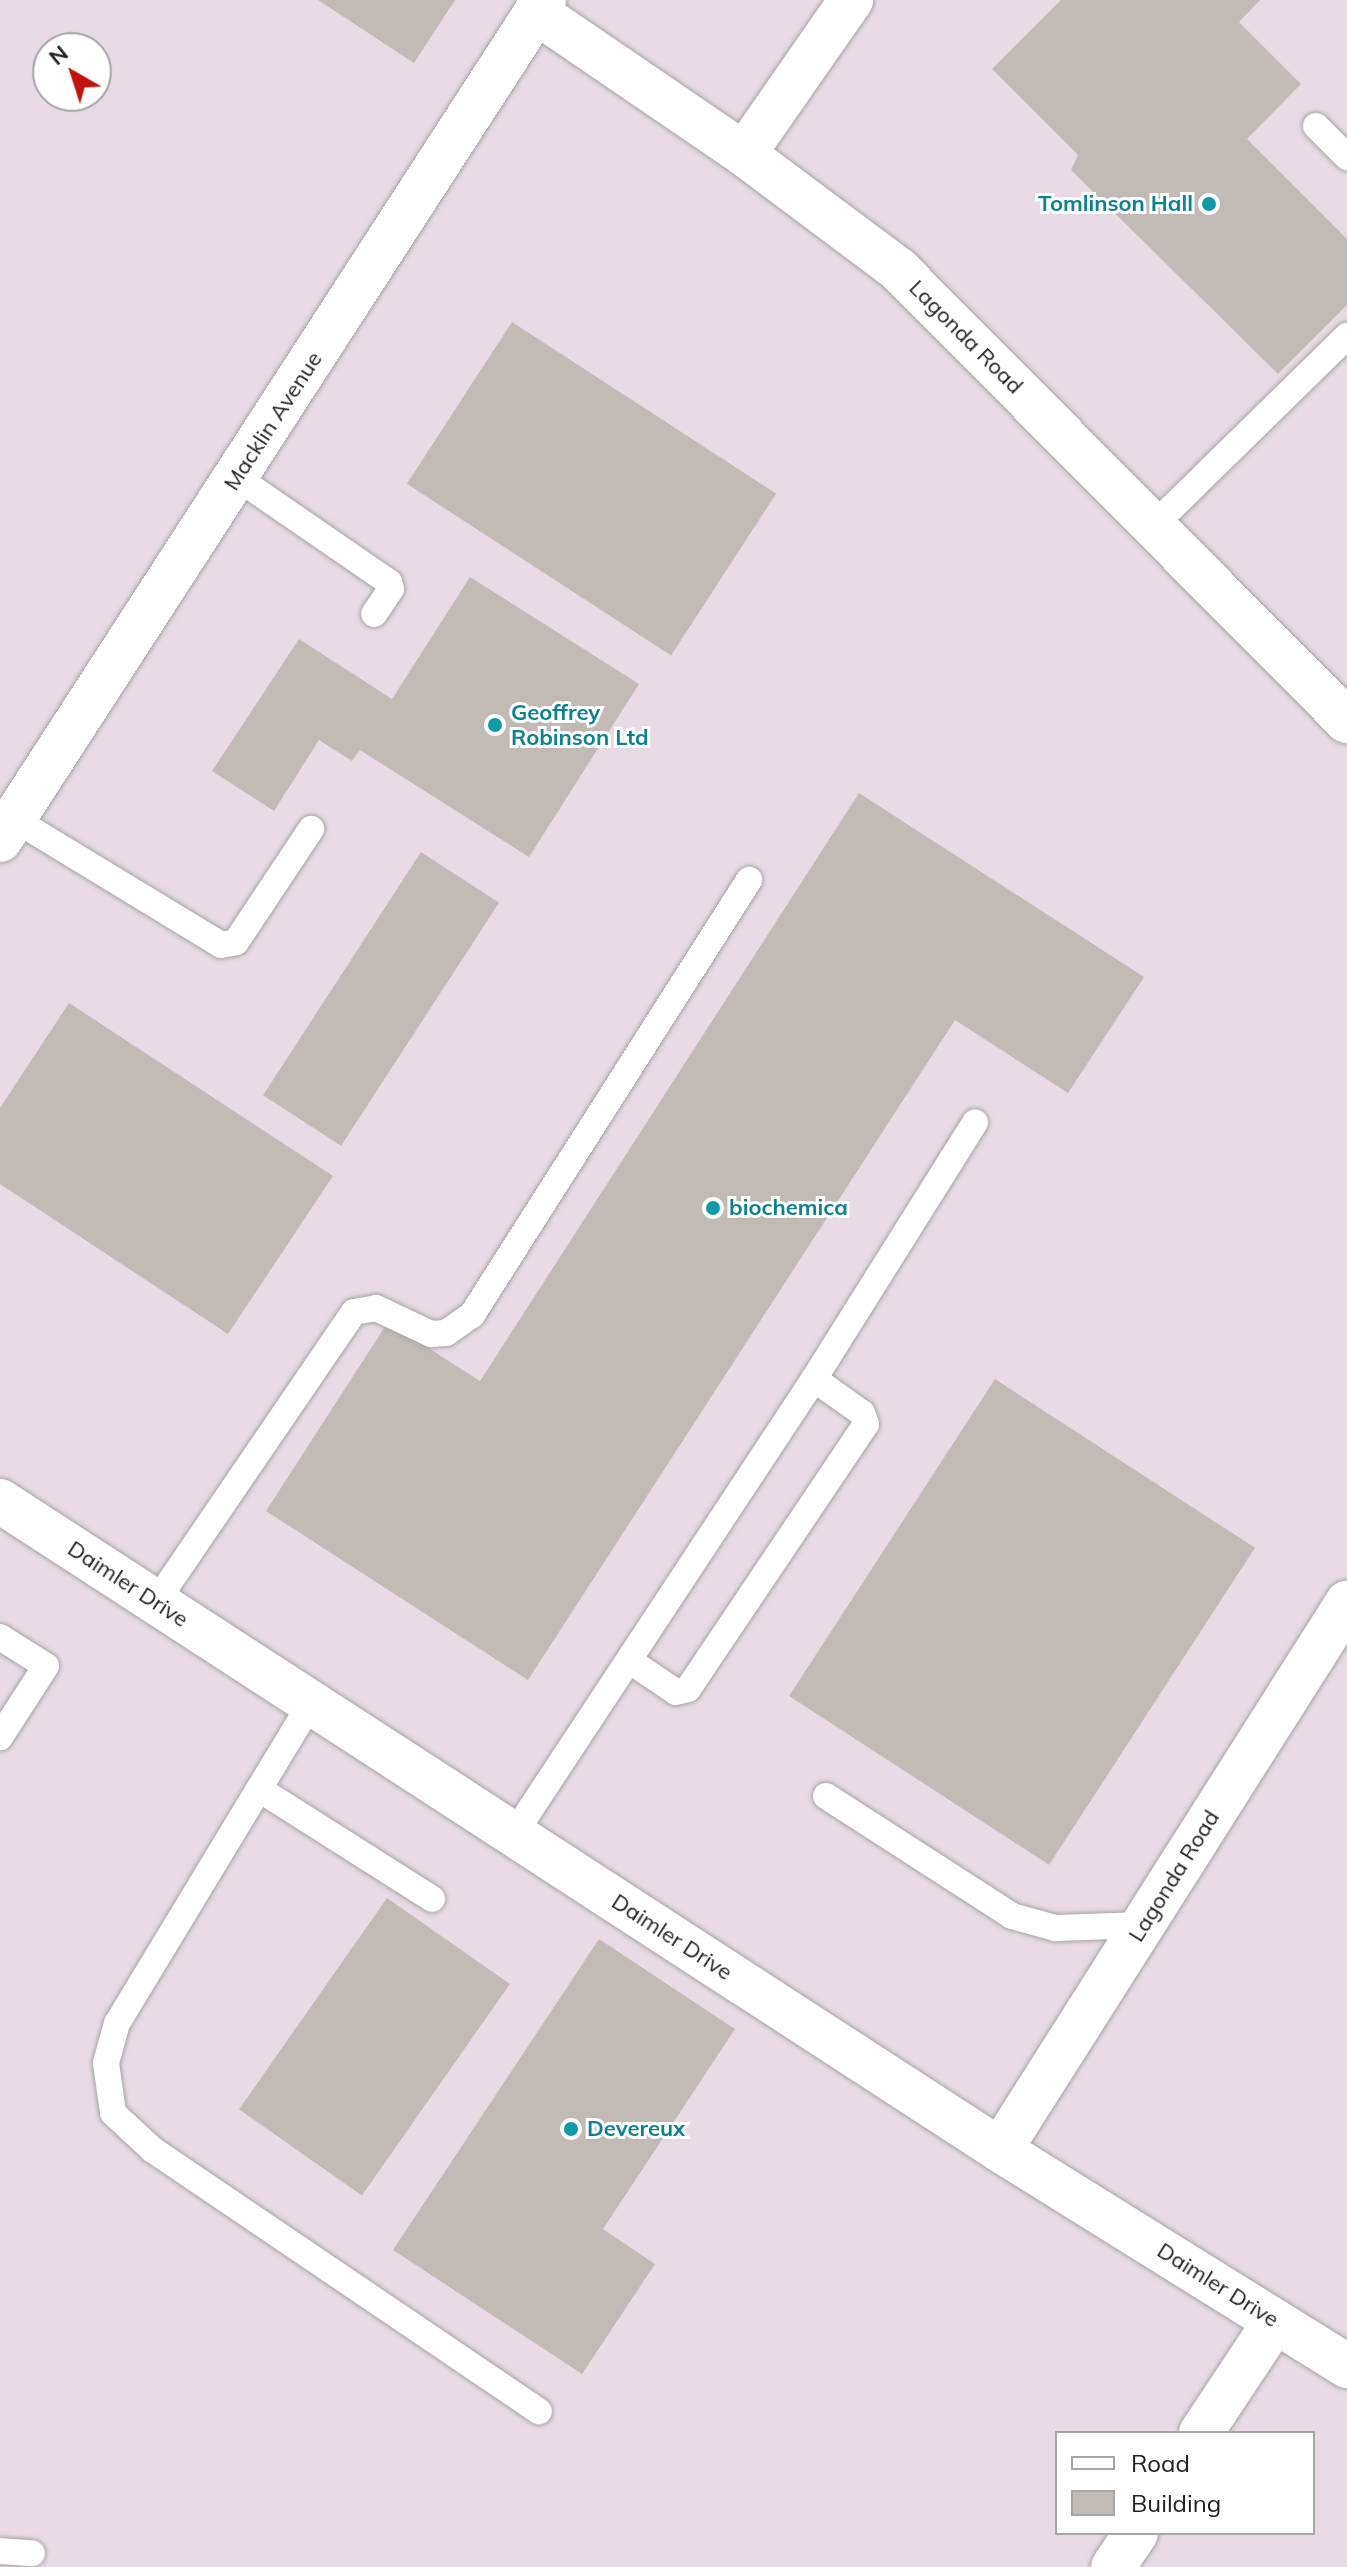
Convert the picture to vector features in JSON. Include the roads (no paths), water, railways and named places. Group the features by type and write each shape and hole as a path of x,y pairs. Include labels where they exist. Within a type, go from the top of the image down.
{"street":[{"path":"744,154 851,0"},
{"name":"Lagonda Road","path":"540,6 899,270 1347,721"},
{"name":"Macklin Avenue","path":"7,830 540,6"},
{"name":"Daimler Drive","path":"0,1501 1000,2150 1347,2366"},
{"name":"Lagonda Road","path":"1000,2150 1347,1603"},
{"path":"1202,2431 1275,2321"},
{"path":"1113,2567 1135,2535"}],"lane":[{"path":"1316,126 1347,157"},
{"path":"1153,526 1347,336"},
{"path":"236,477 389,582 391,589 374,614"},
{"path":"7,830 221,945 236,942 311,829"},
{"path":"156,1602 354,1312 376,1308 431,1334 446,1333 472,1315 749,880"},
{"path":"514,1834 814,1379 975,1122"},
{"path":"630,1661 676,1692 688,1689 866,1424 862,1413 814,1379"},
{"path":"0,1637 46,1666 0,1737"},
{"path":"311,1703 117,2023 106,2063 113,2113 153,2150 539,2411"},
{"path":"259,1789 432,1899"},
{"path":"826,1796 1012,1916 1055,1928 1143,1925"},
{"path":"0,2551 32,2553"}],"place":[{"name":"Tomlinson Hall","path":"1209,204"},
{"name":"Geoffrey Robinson Ltd","path":"495,725"},
{"name":"biochemica","path":"713,1208"},
{"name":"Devereux","path":"571,2129"}]}
